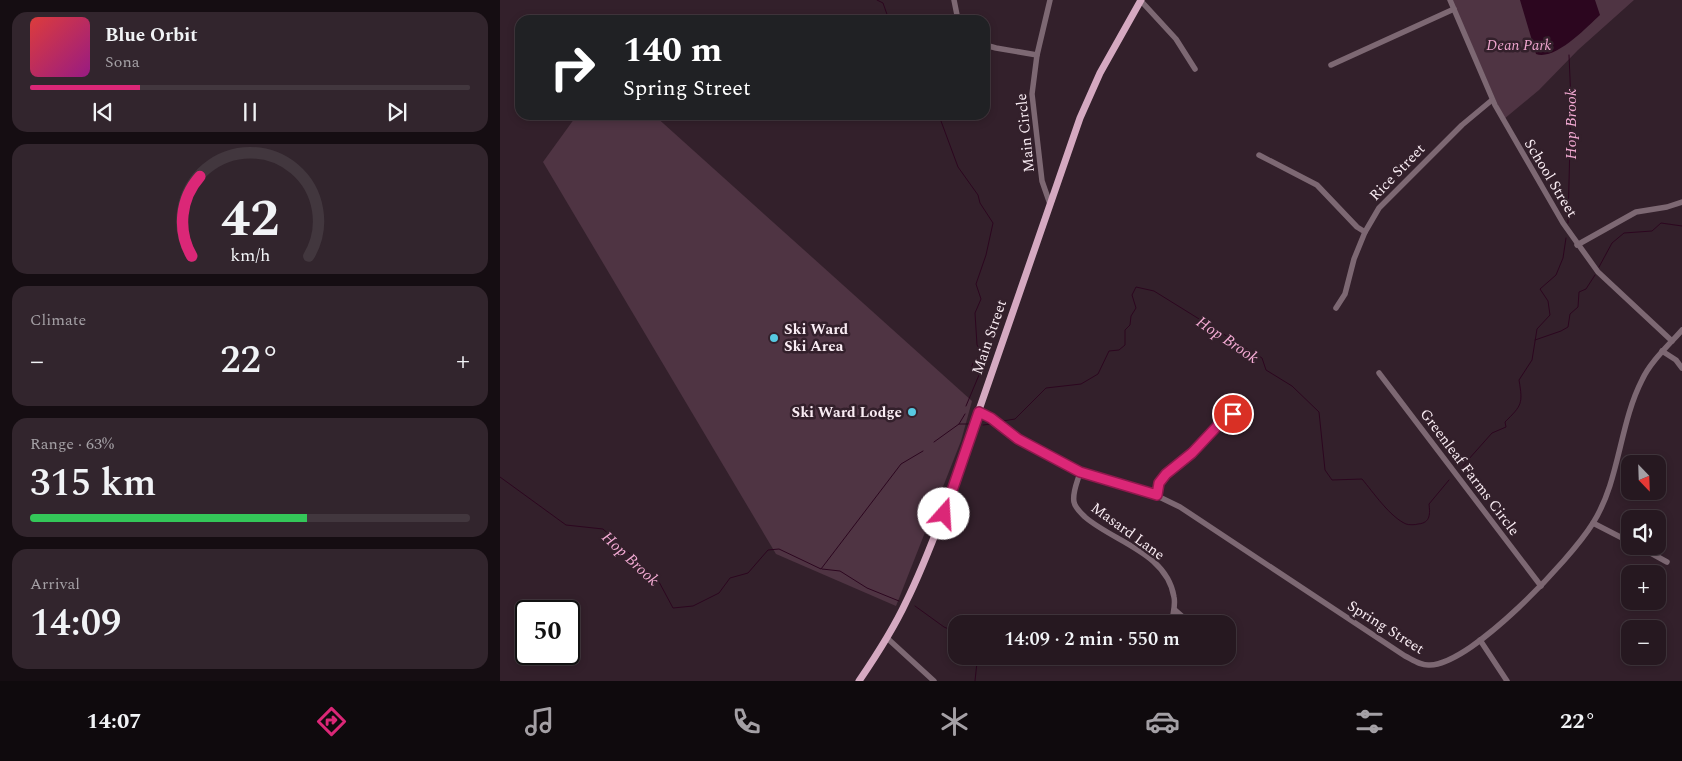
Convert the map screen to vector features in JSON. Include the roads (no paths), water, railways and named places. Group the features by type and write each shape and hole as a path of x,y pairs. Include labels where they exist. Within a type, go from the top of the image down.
{"main road":[{"name":"Main Street","path":"859,681 887,638 929,551 944,514 1080,118 1100,73 1141,1"}],"street":[{"path":"954,0 957,15"},
{"name":"Main Circle","path":"1050,0 1037,55 1032,94 1042,181 1050,204"},
{"name":"School Street","path":"1450,0 1492,100 1577,245 1605,279 1672,341"},
{"path":"1141,1 1176,39 1196,69"},
{"path":"1331,65 1454,9"},
{"path":"990,46 1037,55"},
{"name":"Rice Street","path":"1336,308 1345,294 1354,259 1365,232 1384,202 1462,125 1492,100"},
{"path":"1259,155 1317,184 1357,227 1365,232"},
{"path":"1577,245 1636,212 1667,207 1682,202"},
{"name":"Spring Street","path":"979,412 991,418 1018,439 1080,472 1157,495 1180,506 1376,638 1419,663 1429,666 1443,662 1480,640 1541,586 1578,544 1593,523 1610,484 1636,393 1648,369 1662,350 1682,330"},
{"path":"1662,350 1676,360 1682,368"},
{"name":"Greenleaf Farms Circle","path":"1379,373 1541,586"},
{"path":"1157,495 1159,483 1166,474 1192,453 1222,421 1230,415 1243,411"},
{"name":"Masard Lane","path":"1080,472 1073,495 1075,506 1088,520 1145,555 1160,568 1170,584 1174,597 1173,615"},
{"path":"1593,523 1621,537"},
{"path":"1654,555 1667,562"},
{"path":"1174,610 1180,615"},
{"path":"887,638 934,681"},
{"path":"1480,640 1507,681"}],"waterway":[{"path":"877,0 883,3 887,15"},
{"name":"Hop Brook","path":"1568,223 1571,101 1569,55"},
{"path":"940,120 958,167 978,195 980,203 993,223 986,255 976,284 981,299 975,313 977,345 982,353 973,363 971,369 979,375 966,406"},
{"path":"1599,267 1612,243 1624,233 1652,231 1661,223 1682,226"},
{"name":"Hop Brook","path":"1460,469 1492,433 1506,427 1505,422 1520,404 1519,380 1532,360 1537,329 1550,315 1548,301 1540,289 1556,275 1563,258 1566,238"},
{"path":"1535,340 1568,327 1570,314 1578,307 1579,292 1586,289 1595,275"},
{"name":"Hop Brook","path":"1003,421 1015,419 1046,388 1081,384 1098,374 1109,351 1119,350 1125,345 1125,330 1130,325 1131,316 1136,308 1132,295 1136,287 1154,291 1262,358 1266,370 1292,386 1319,412 1325,470 1332,480 1362,479 1394,516 1400,521 1412,525 1427,520 1429,504 1449,480"},
{"path":"959,424 965,414"},
{"name":"Hop Brook","path":"934,442 959,424 969,424"},
{"name":"Hop Brook","path":"983,425 991,424"},
{"name":"Hop Brook","path":"500,477 566,525 603,529 658,580 673,608 693,606 719,593 730,578 748,573 768,550 779,549 821,569 901,464 923,451"},
{"path":"822,569 840,571 867,588 899,601"},
{"path":"915,606 948,629"},
{"path":"975,681 977,665"}],"place":[{"name":"Ski Ward Ski Area","path":"774,338"},
{"name":"Ski Ward Lodge","path":"912,412"}],"park label":[{"name":"Dean Park","path":"1519,45"}]}
